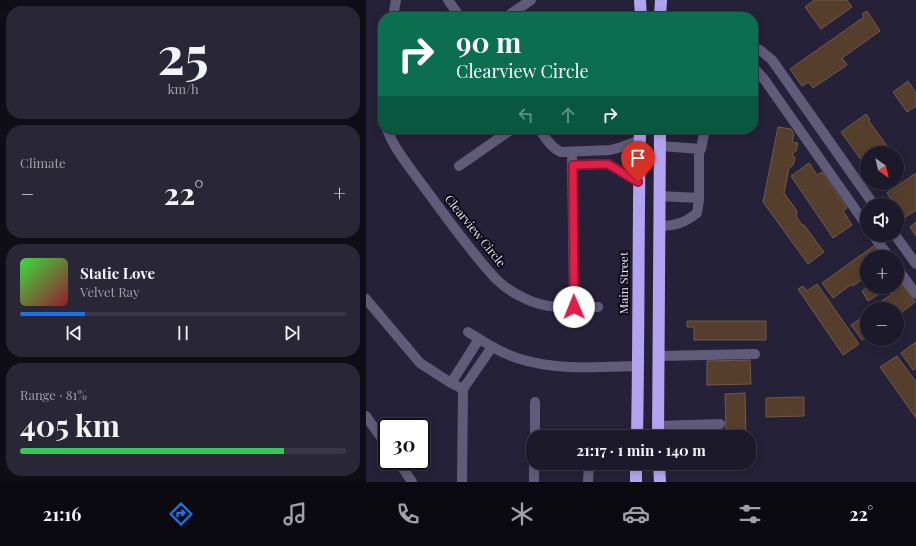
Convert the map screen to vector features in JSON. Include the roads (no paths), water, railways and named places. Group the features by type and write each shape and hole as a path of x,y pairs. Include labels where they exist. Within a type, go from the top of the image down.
{"highway":[{"path":"641,0 642,12"},
{"path":"660,12 661,0"},
{"path":"658,430 660,134"},
{"name":"Main Street","path":"637,430 638,182 640,135"},
{"path":"636,470 636,482"},
{"path":"658,470 659,482"}],"street":[{"path":"394,12 396,0"},
{"path":"448,0 456,12"},
{"path":"513,12 531,0"},
{"path":"758,49 772,60 869,198"},
{"path":"758,71 777,96 860,216"},
{"path":"777,96 791,86"},
{"name":"Clearview Circle","path":"389,134 393,143 444,214 497,280 513,293 527,300 562,307 598,307"},
{"path":"458,166 505,134"},
{"path":"542,134 547,141 558,151 572,152 616,149 640,135"},
{"path":"659,226 669,226 688,221 697,213 699,198 699,149 701,149 704,134"},
{"path":"660,146 699,149"},
{"path":"598,150 600,165"},
{"path":"572,152 574,307"},
{"path":"573,165 608,164 638,182"},
{"path":"659,196 699,198"},
{"path":"900,242 916,264"},
{"path":"904,278 916,294"},
{"path":"366,299 420,363 463,389"},
{"path":"468,332 492,348 517,358 551,365 586,367 638,366"},
{"path":"451,383 479,339"},
{"path":"462,482 463,389 492,348"},
{"path":"658,356 755,354"},
{"path":"534,402 535,430"},
{"path":"366,416 378,433"},
{"path":"674,430 720,424"},
{"path":"404,470 412,482"},
{"path":"534,470 534,482"},
{"path":"588,482 589,470"}]}
